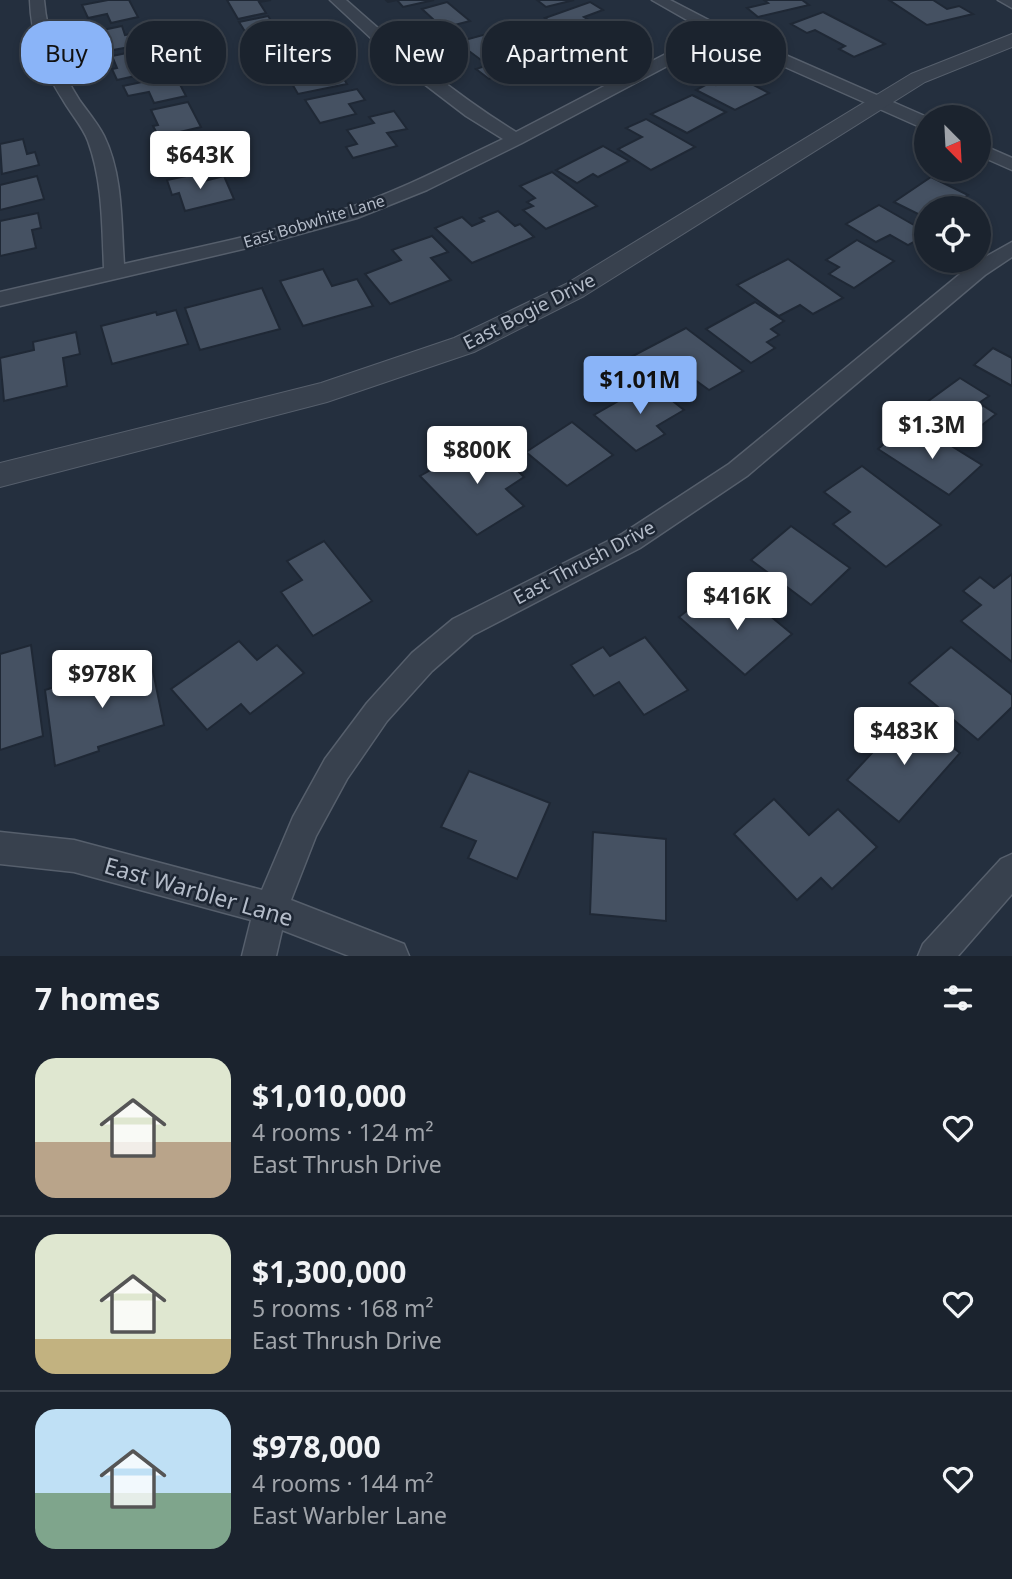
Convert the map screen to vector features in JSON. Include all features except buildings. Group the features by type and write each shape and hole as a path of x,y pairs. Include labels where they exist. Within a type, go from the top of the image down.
{"street":[{"path":"37,0 40,37 49,59 76,108 96,136 104,158 115,273"},
{"path":"337,0 419,72 472,112 516,139"},
{"path":"659,0 699,21"},
{"path":"1005,0 1012,4"},
{"name":"East Bogie Drive","path":"0,475 327,392 464,345 575,290 879,102 946,65 1012,40"},
{"name":"East Bobwhite Lane","path":"0,299 260,239 350,214 420,186 666,60"},
{"path":"786,61 914,118"},
{"path":"991,154 1012,165"},
{"name":"East Thrush Drive","path":"259,956 271,909 304,828 336,769 377,712 422,662 463,627 631,541 738,470 978,270 1012,248"},
{"name":"East Warbler Lane","path":"0,848 74,856 271,909 392,956"},
{"path":"934,956 1012,870"}]}
